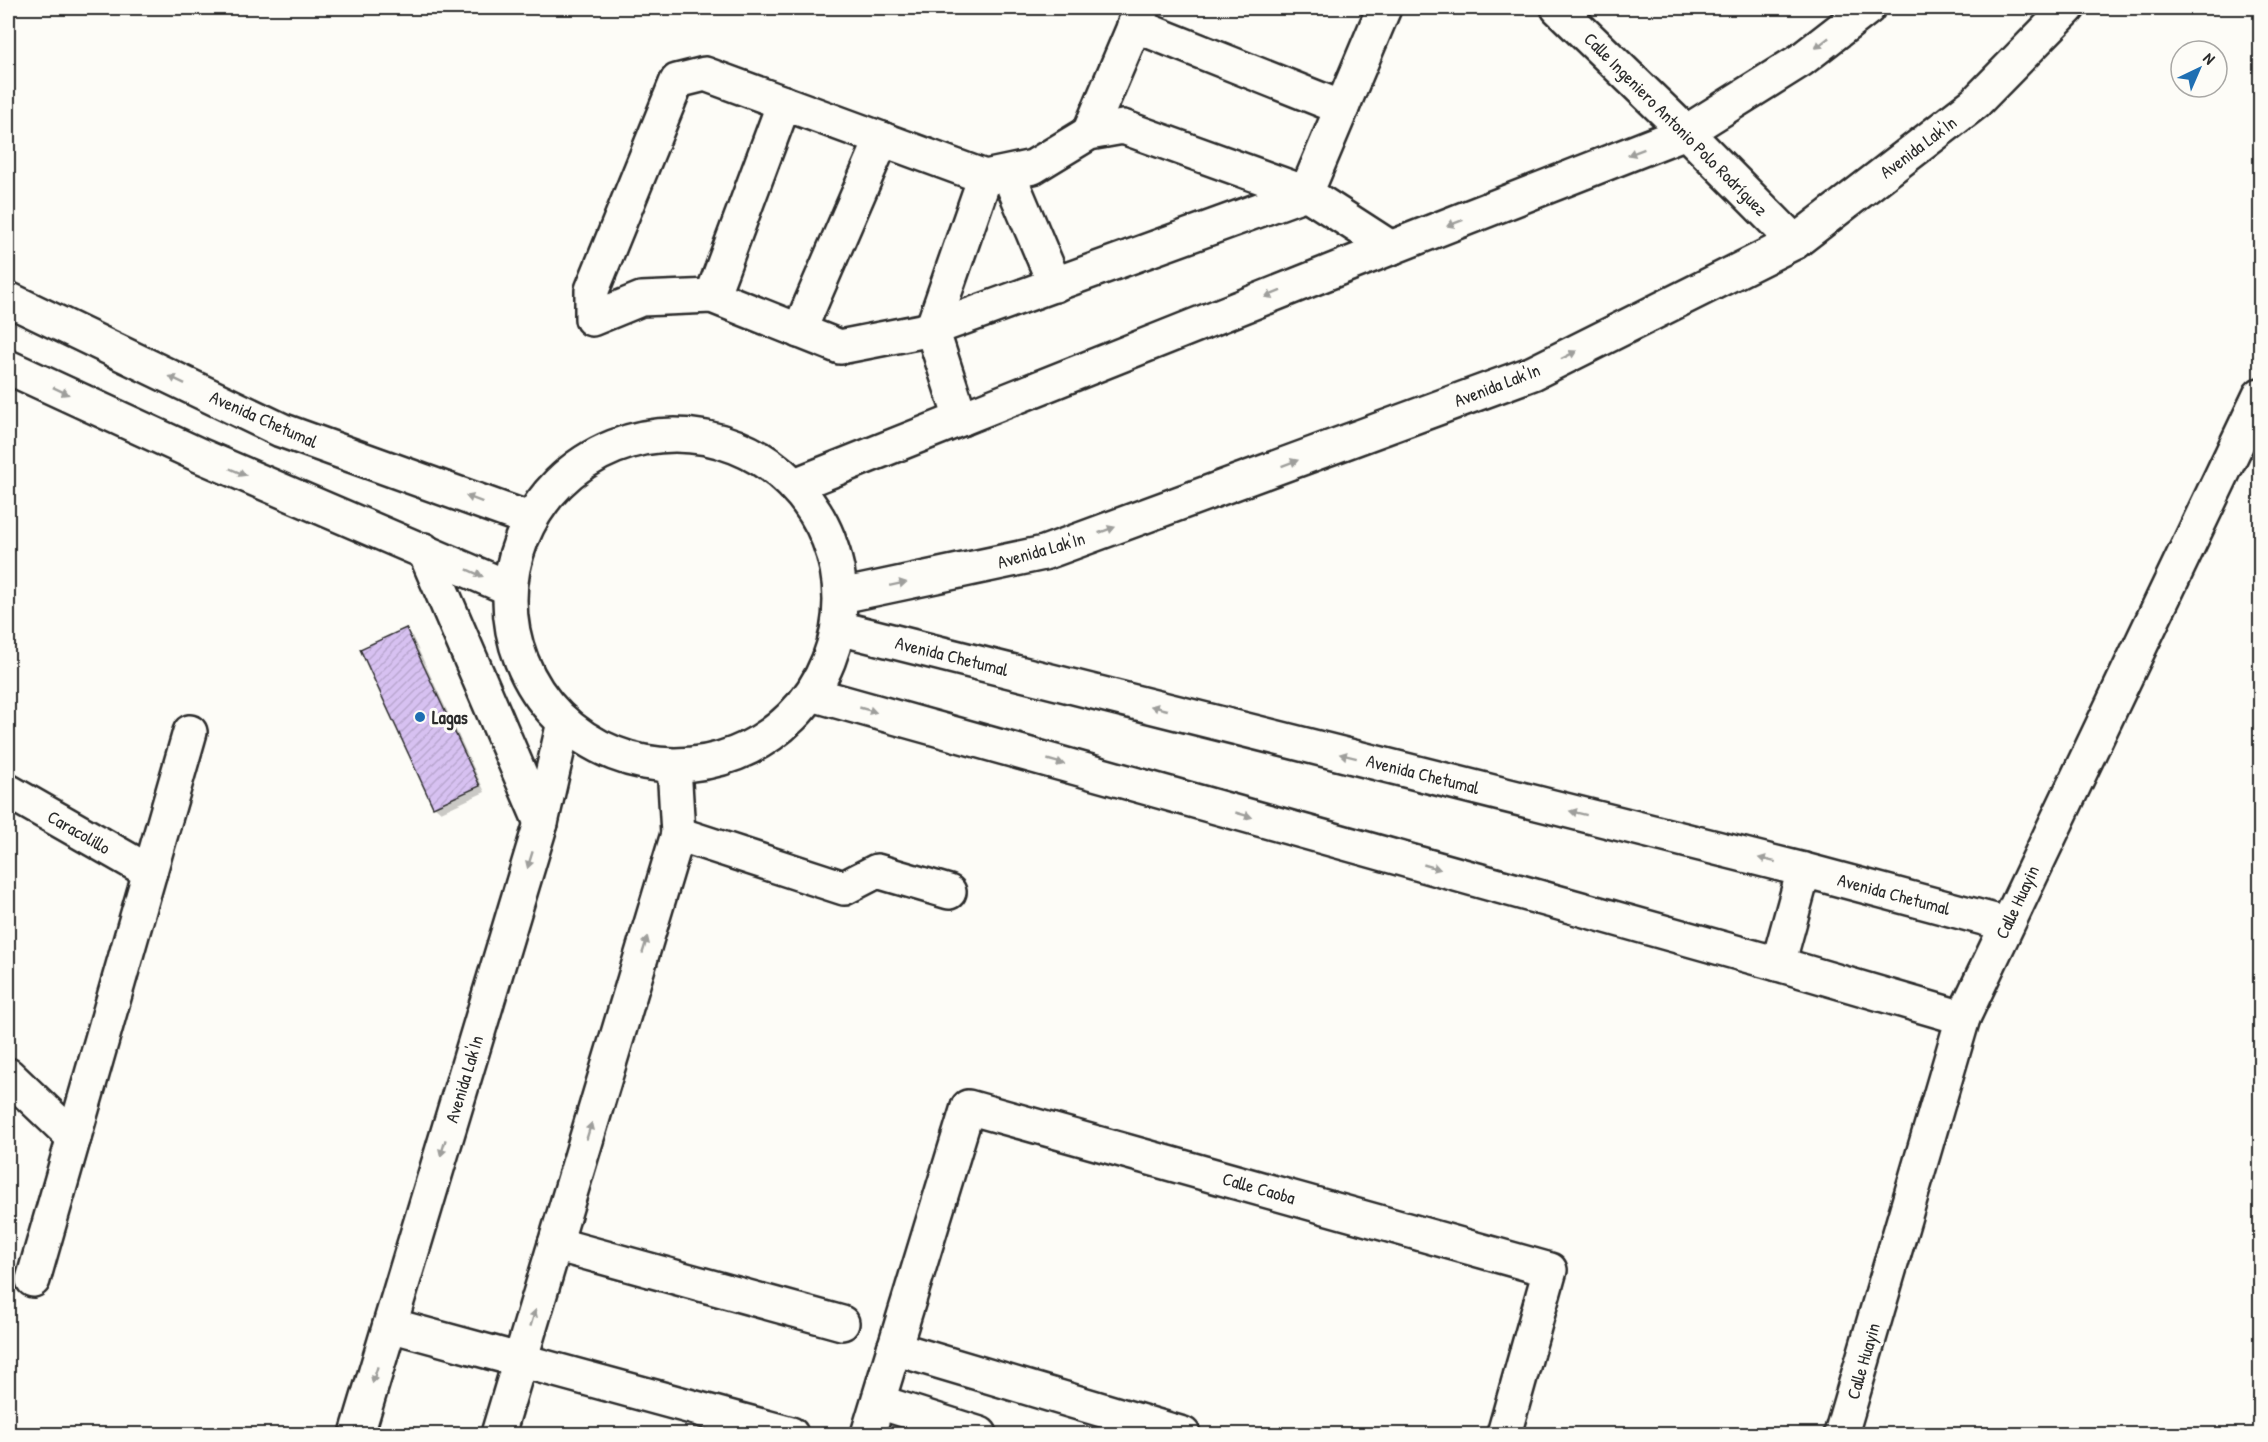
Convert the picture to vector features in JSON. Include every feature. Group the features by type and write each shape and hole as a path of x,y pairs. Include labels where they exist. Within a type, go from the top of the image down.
{"street":[{"path":"1382,8 1306,194 932,330 840,347 712,296 641,300 592,319 592,290 677,81 705,74 882,139 997,175 1033,167 1089,133 1123,127 1306,194 1391,248"},
{"name":"Calle Ingeniero Antonio Polo Rodríguez","path":"1558,8 1795,242"},
{"path":"795,485 1686,132 1801,60 1868,8"},
{"name":"Avenida Lak'In","path":"840,612 1044,554 1533,373 1795,242 1975,103 2068,8"},
{"path":"1089,133 1138,16 1342,108"},
{"path":"712,296 784,103"},
{"path":"799,331 882,139"},
{"path":"997,175 1055,285"},
{"path":"961,418 932,330 997,175"},
{"name":"Avenida Chetumal","path":"8,299 281,430 529,519"},
{"path":"8,367 198,455 509,588"},
{"name":"Calle Huayin","path":"1841,1434 1962,1018 2260,394"},
{"path":"653,435 704,437 753,454 795,485 829,536 840,612 812,694 776,733 728,758 675,766 615,754 564,722 532,684 514,638 509,588 515,552 529,519 561,478 603,450 653,435"},
{"path":"424,550 541,824"},
{"name":"Avenida Chetumal","path":"840,612 2006,924"},
{"path":"812,694 1778,964 1962,1018"},
{"name":"Avenida Lak'In","path":"357,1434 541,824 564,722"},
{"path":"33,1280 190,732"},
{"path":"498,1434 678,834 675,766"},
{"name":"Caracolillo","path":"8,791 150,872"},
{"path":"678,834 844,888 877,871 950,892"},
{"path":"1778,964 1804,870"},
{"path":"8,1075 74,1138"},
{"name":"Calle Caoba","path":"894,1348 968,1107 1550,1270 1504,1434"},
{"path":"555,1244 842,1323"},
{"path":"390,1325 791,1434"},
{"path":"868,1434 894,1348 1183,1434"},
{"path":"879,1402 980,1434"}],"building":[{"name":"Lagas","path":"406,628 480,786 433,807 360,649"}],"place":[{"name":"Lagas","path":"420,717"}]}
